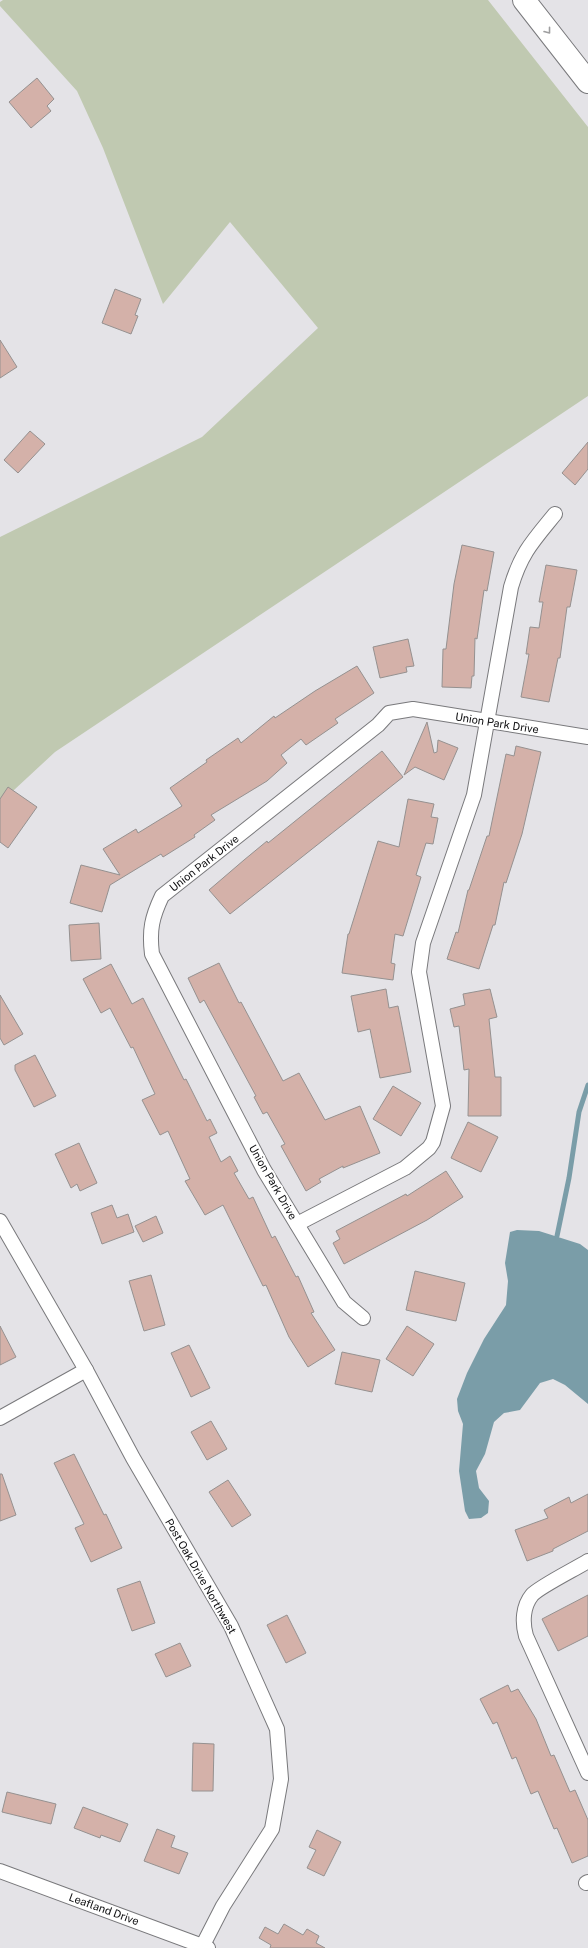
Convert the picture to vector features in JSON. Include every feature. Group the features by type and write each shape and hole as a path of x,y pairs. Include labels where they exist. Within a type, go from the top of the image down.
{"main road":[{"path":"524,0 588,82"}],"street":[{"path":"297,1224 405,1168 434,1142 443,1106 419,972 423,943 474,795 511,587 517,566 526,549 554,514"},
{"name":"Union Park Drive","path":"363,1318 344,1302 264,1170 152,954 150,940 153,916 162,896 378,725 389,713 413,709 588,737"},
{"name":"Post Oak Drive Northwest","path":"0,1221 86,1370 133,1458 231,1626 277,1730 281,1779 272,1829 223,1906 206,1946"},
{"path":"0,1418 86,1370"},
{"path":"587,1769 526,1636 523,1626 525,1607 533,1594 588,1561"},
{"name":"Leafland Drive","path":"0,1871 206,1946"}],"green space":[{"path":"3,0 488,0 588,127 588,396 55,752 0,803 0,537 202,437 318,328 230,222 163,304 103,148 77,91 0,6 0,2"}],"water":[{"path":"517,1230 539,1231 580,1244 588,1250 588,1404 565,1385 553,1379 540,1383 520,1410 504,1413 494,1422 485,1454 476,1471 479,1488 489,1501 488,1513 481,1518 469,1519 465,1511 459,1471 463,1424 458,1411 457,1399 467,1373 484,1339 506,1305 508,1281 505,1263 510,1232"}],"building":[{"path":"37,78 54,99 47,106 51,111 31,128 9,102"},
{"path":"115,289 141,299 135,315 138,316 131,334 102,323"},
{"path":"0,340 17,367 0,378"},
{"path":"30,431 45,444 18,473 4,460"},
{"path":"588,442 588,469 575,485 562,473"},
{"path":"462,545 494,552 487,591 484,590 477,639 475,638 474,676 472,676 471,688 442,687 443,649 446,649 454,584"},
{"path":"546,565 577,570 570,607 567,607 560,658 558,658 549,702 521,697 529,654 526,654 530,627 539,628 543,602 539,602"},
{"path":"408,639 414,666 406,667 407,672 380,678 373,647"},
{"path":"357,666 374,693 335,719 338,723 306,745 301,739 281,755 287,763 267,781 211,815 215,820 194,835 195,837 163,857 161,854 110,885 102,912 70,903 81,865 120,875 103,849 136,829 138,833 182,806 170,788 207,762 206,760 238,738 241,743 274,716 275,718 315,691"},
{"path":"427,722 434,753 437,752 438,740 458,748 444,780 415,767 404,775"},
{"path":"516,746 541,752 522,834 506,883 504,882 495,925 493,925 479,969 447,959 456,932 458,933 468,890 487,836 489,836 506,754 514,756"},
{"path":"382,751 403,777 230,914 209,890 267,841 268,843"},
{"path":"8,787 37,807 8,848 0,842 0,799"},
{"path":"408,799 434,804 431,817 438,818 433,844 426,843 416,875 421,877 403,936 395,934 391,963 395,964 393,980 342,973 348,934 378,841 399,847"},
{"path":"99,923 101,959 71,961 69,925"},
{"path":"219,963 239,1003 241,1002 283,1081 299,1073 325,1120 360,1106 380,1153 343,1168 343,1166 319,1179 321,1182 306,1191 281,1146 285,1144 267,1112 263,1114 254,1097 256,1096 204,1000 200,1003 188,978"},
{"path":"111,964 132,1004 143,998 184,1080 186,1079 207,1121 210,1119 217,1133 209,1137 221,1162 230,1156 238,1171 234,1173 249,1199 253,1197 272,1238 275,1236 296,1277 298,1276 314,1312 311,1313 335,1350 308,1367 289,1337 266,1285 263,1286 223,1205 205,1215 185,1181 190,1179 168,1131 160,1135 142,1100 155,1094 133,1047 131,1048 110,1008 101,1013 83,979"},
{"path":"386,989 389,1008 398,1006 411,1072 380,1078 370,1029 358,1032 351,996"},
{"path":"490,989 497,1017 489,1019 495,1077 501,1077 501,1116 468,1116 469,1069 464,1070 459,1026 454,1027 450,1009 465,1005 463,994"},
{"path":"0,995 23,1034 4,1045 0,1038"},
{"path":"35,1055 56,1096 34,1107 15,1070 15,1065"},
{"path":"393,1086 421,1103 401,1136 373,1119"},
{"path":"468,1122 498,1137 481,1172 451,1158"},
{"path":"79,1143 97,1183 80,1191 77,1184 71,1188 55,1154"},
{"path":"446,1171 463,1197 427,1220 344,1264 333,1243 340,1239 336,1231 406,1194 407,1196"},
{"path":"112,1205 117,1218 128,1214 134,1232 102,1244 91,1213"},
{"path":"156,1216 163,1233 143,1242 135,1226"},
{"path":"415,1271 465,1283 456,1321 406,1310"},
{"path":"151,1275 165,1325 144,1331 129,1281"},
{"path":"0,1326 16,1357 0,1365"},
{"path":"407,1326 434,1344 413,1376 386,1359"},
{"path":"189,1345 210,1388 191,1397 171,1353"},
{"path":"342,1352 380,1360 372,1392 335,1384"},
{"path":"211,1421 227,1449 207,1460 191,1432"},
{"path":"74,1454 104,1515 106,1514 122,1548 91,1562 75,1528 84,1524 54,1463"},
{"path":"0,1474 2,1474 16,1515 0,1521"},
{"path":"228,1480 251,1515 232,1527 209,1492"},
{"path":"588,1494 588,1531 553,1549 553,1551 527,1561 515,1530 548,1518 544,1510 569,1497 571,1503"},
{"path":"140,1581 155,1623 132,1631 117,1589"},
{"path":"588,1595 588,1636 558,1651 542,1619"},
{"path":"287,1615 306,1653 286,1663 267,1625"},
{"path":"180,1643 191,1666 166,1677 155,1654"},
{"path":"508,1685 511,1692 518,1689 536,1719 551,1756 554,1755 570,1792 575,1790 588,1820 588,1856 572,1863 557,1828 554,1829 538,1791 531,1794 516,1757 512,1759 497,1722 493,1724 480,1699"},
{"path":"193,1743 214,1744 213,1791 192,1791"},
{"path":"7,1792 56,1804 51,1824 2,1812"},
{"path":"83,1807 128,1824 120,1842 101,1835 100,1838 74,1828"},
{"path":"157,1829 175,1836 171,1847 188,1853 179,1874 144,1861"},
{"path":"317,1830 341,1842 324,1876 307,1868 316,1850 309,1847"},
{"path":"284,1924 303,1935 307,1929 319,1936 316,1943 325,1948 270,1948 271,1945 259,1938 265,1927 278,1934"}],"waterway":[{"path":"557,1236 569,1178 579,1112 588,1085"}]}
